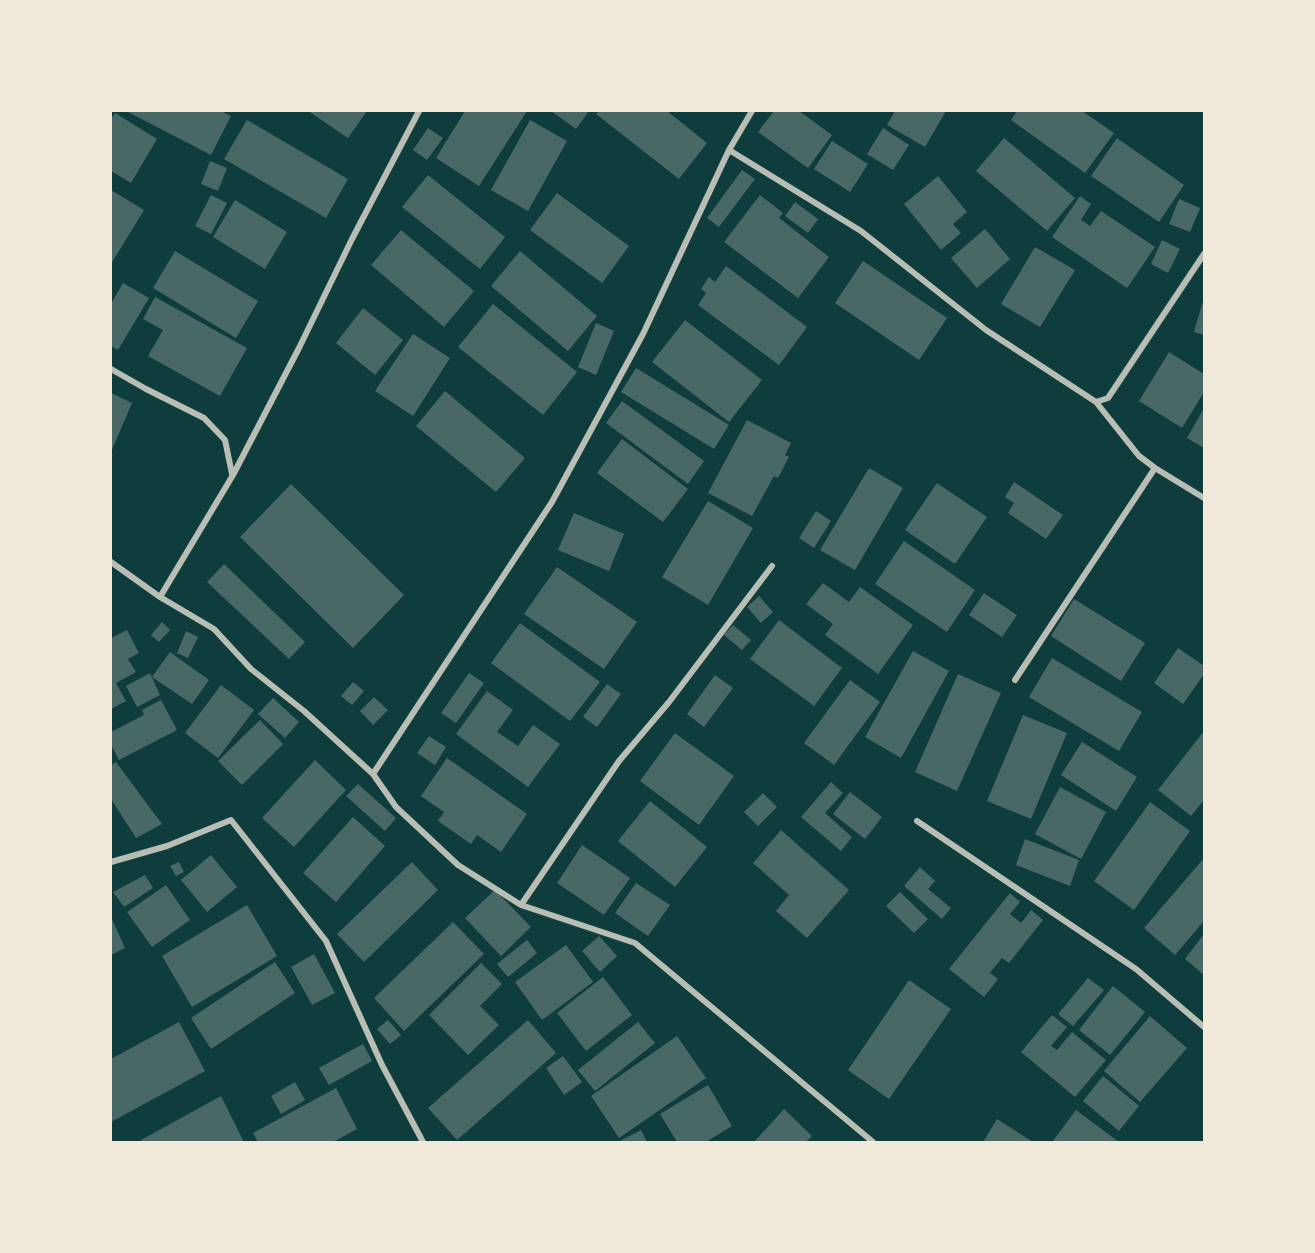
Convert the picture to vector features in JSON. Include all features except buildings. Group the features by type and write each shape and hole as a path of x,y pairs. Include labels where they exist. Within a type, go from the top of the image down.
{"street":[{"path":"160,597 232,475 419,111"},
{"path":"373,774 552,502 643,334 729,150 752,111"},
{"path":"729,150 861,231 986,330 1096,402 1139,456 1204,498"},
{"path":"1096,402 1108,398 1202,262 1204,254"},
{"path":"111,369 204,418 225,440 232,475"},
{"path":"1015,680 1155,468"},
{"path":"111,562 160,597 214,629 252,669 304,711 373,774 396,807 458,865 521,905 635,943 873,1142"},
{"path":"521,905 619,761 669,702 772,566"},
{"path":"111,862 167,846 231,820 326,941 382,1065 423,1142"},
{"path":"917,821 1136,969 1204,1027"}]}
